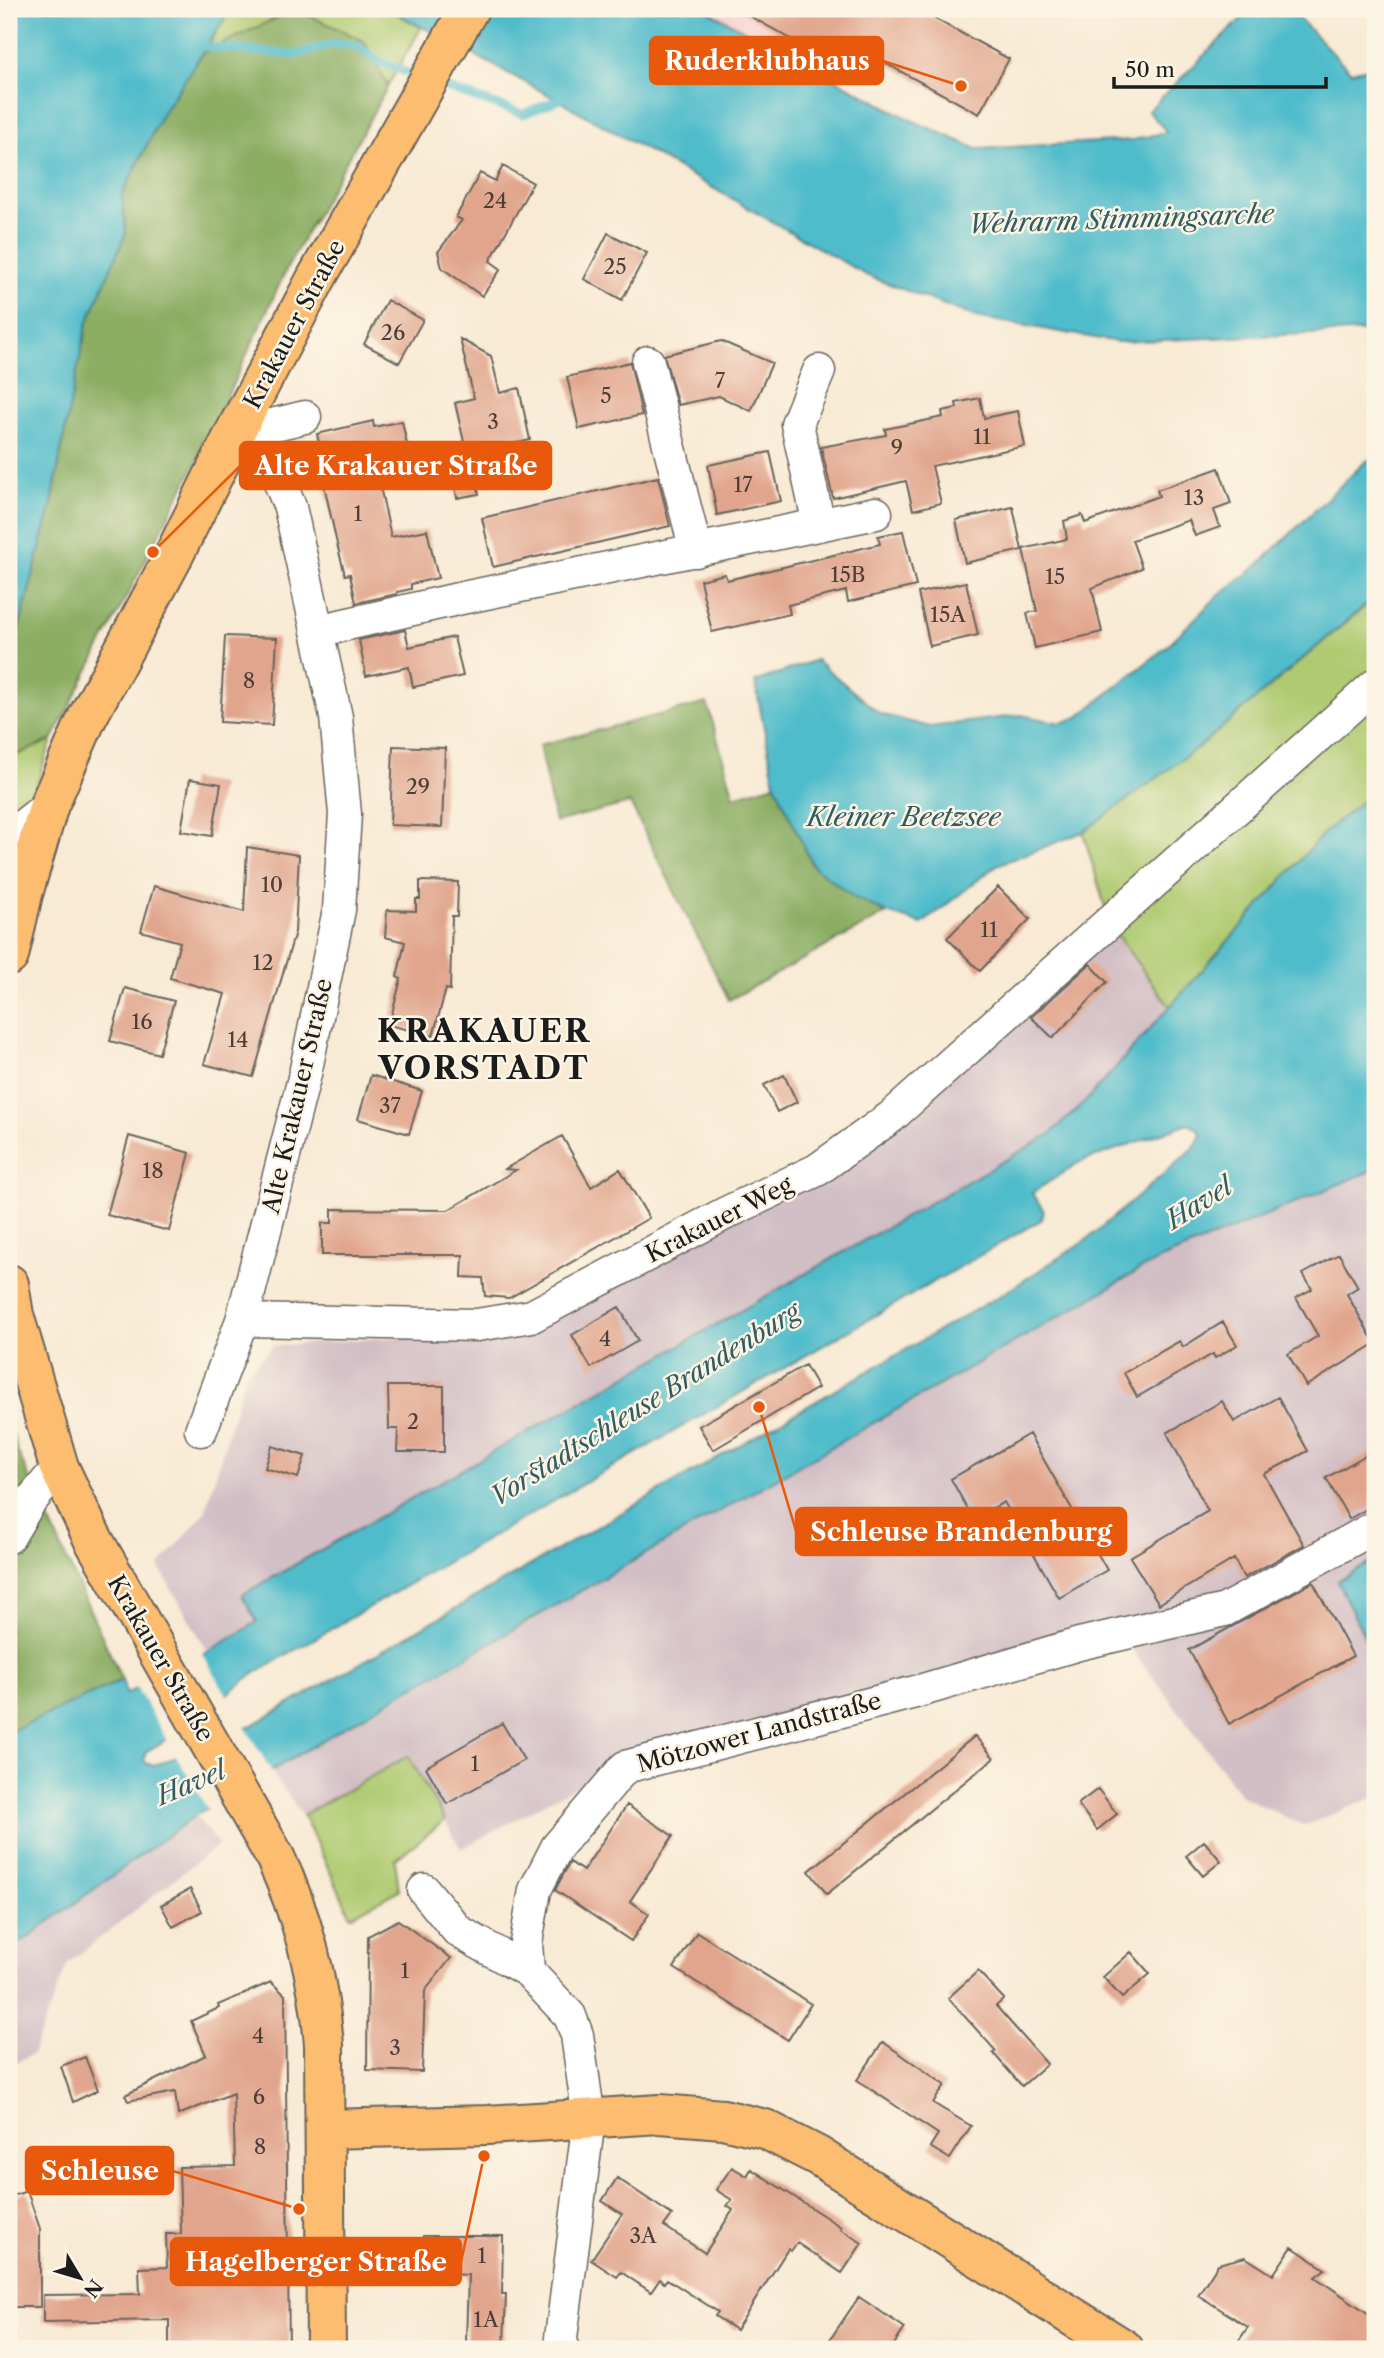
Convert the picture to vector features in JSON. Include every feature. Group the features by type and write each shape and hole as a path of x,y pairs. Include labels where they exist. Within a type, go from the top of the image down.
{"main road":[{"name":"Krakauer Straße","path":"9,956 23,894 49,805 87,718 317,277 469,9"},
{"name":"Krakauer Straße","path":"9,1284 14,1315 60,1467 93,1539 275,1857 312,1956 321,1999 324,2045 326,2349"},
{"path":"325,2129 487,2125 660,2114 723,2119 765,2129 818,2156 1124,2349"}],"street":[{"path":"648,362 696,551"},
{"path":"819,370 797,424 819,525"},
{"path":"234,433 305,418"},
{"name":"Alte Krakauer Straße","path":"201,1430 242,1320 305,1074 339,910 345,814 336,717 290,507 274,468 234,433"},
{"path":"317,631 462,598 876,513"},
{"name":"Krakauer Weg","path":"242,1320 477,1325 532,1317 728,1212 817,1170 891,1117 1375,685"},
{"path":"9,837 49,805"},
{"path":"9,1537 29,1503 60,1467"},
{"name":"Mötzower Landstraße","path":"528,1972 526,1943 535,1890 557,1847 625,1767 919,1691 1079,1644 1225,1610 1375,1527"},
{"path":"424,1890 458,1931 528,1972 570,2016 577,2035 589,2119 561,2338 563,2349"}],"shaded area":[{"path":"705,9 879,9 840,82"},
{"path":"1111,927 1170,1007 1085,1102 1049,1135 243,1595 257,1622 208,1652 159,1567 205,1512 245,1375 273,1346 476,1331 849,1160"},
{"path":"1375,1169 1375,1560 1337,1582 1375,1658 1375,1797 1304,1826 1242,1796 1113,1624 633,1755 461,1849 408,1756 302,1815 271,1771 1154,1262"},
{"path":"196,1816 218,1845 68,1963 32,2054 9,2066 9,1951"}],"green space":[{"path":"231,9 295,9 203,53"},
{"path":"295,9 389,9 421,28 388,86 364,41"},
{"path":"295,9 364,41 388,86 287,268 196,463 52,740 9,758 9,666 52,503 87,324 126,233 122,196 162,114 203,53"},
{"path":"1375,598 1375,790 1324,833 1170,1007 1111,927 1083,832 1200,746"},
{"path":"707,703 734,796 775,784 813,866 855,898 887,913 729,1000 630,803 555,822 539,745"},
{"path":"52,740 9,863 9,758"},
{"path":"9,1422 18,1453 122,1680 9,1732"},
{"path":"408,1756 445,1820 395,1860 399,1890 351,1916 303,1815"},
{"path":"96,2342 96,2349 9,2349 9,2343"}],"water":[{"path":"9,9 231,9 162,114 122,195 126,233 87,324 52,503 9,666"},
{"name":"Wehrarm Stimmingsarche","path":"389,9 705,9 909,119 977,149 1133,140 1167,132 1148,111 1251,9 1290,9 1351,72 1375,66 1375,331 1118,342 976,317 868,276 558,100"},
{"name":"Kleiner Beetzsee","path":"1375,457 1375,597 1200,746 1083,832 997,865 922,924 887,913 855,898 813,866 775,784 755,682 816,660 880,714 930,727 1021,715 1061,723 1078,717 1165,648 1218,596 1258,565 1365,462"},
{"path":"1375,790 1375,1169 1154,1262 384,1704 196,1815 9,1951 9,1732 122,1680 126,1694 208,1652 257,1622 242,1595 1049,1135 1085,1102 1324,833","holes":["1189,1123 1199,1130 1201,1135 1195,1147 1089,1238 1006,1292 251,1726 153,1766 144,1760 146,1752 169,1738 255,1673 1041,1220 1044,1211 1032,1193 1078,1163"]},
{"path":"1375,1560 1375,1658 1337,1581"}],"pier":[{"path":"201,1651 228,1697 168,1742 135,1685"},
{"path":"244,1725 273,1774 209,1812 175,1754"}],"building":[{"path":"737,9 917,9 1009,59 979,114 841,39 833,54 822,47 818,54"},
{"path":"503,166 533,183 490,261 501,269 482,296 442,268 438,252 462,220 456,217 480,173 495,181"},
{"path":"608,233 647,253 622,300 584,279"},
{"path":"387,300 423,320 399,363 364,344"},
{"path":"460,339 491,356 500,393 519,388 530,440 467,455 455,403 474,398"},
{"path":"721,341 772,363 751,411 719,396 678,405 664,355"},
{"path":"630,362 642,415 579,429 567,377"},
{"path":"980,398 984,418 1018,411 1025,446 932,466 941,503 913,510 906,481 833,498 821,447 886,435 885,429 943,417 942,411 957,408 956,403"},
{"path":"373,421 374,427 402,421 412,469 378,477 391,537 427,530 438,578 411,584 411,589 397,594 356,603 350,574 345,575 337,544 319,462 323,461 317,434"},
{"path":"770,452 781,501 717,515 708,465"},
{"path":"1219,468 1231,504 1214,510 1220,527 1195,536 1189,520 1132,540 1142,568 1092,588 1102,632 1035,648 1027,613 1037,611 1023,549 1067,539 1064,521 1082,515 1085,523 1159,496 1157,490"},
{"path":"474,471 479,494 457,498 453,475"},
{"path":"658,477 670,526 493,567 482,518"},
{"path":"1013,507 1022,550 965,563 956,520"},
{"path":"903,531 916,586 848,602 846,591 788,605 790,614 712,632 700,580 725,574 727,580 880,544 878,536"},
{"path":"966,582 978,635 930,646 918,593"},
{"path":"405,630 409,647 454,637 463,676 413,687 409,667 366,676 359,640"},
{"path":"225,636 277,638 272,725 220,722"},
{"path":"393,746 445,748 442,827 390,825"},
{"path":"190,779 221,784 212,836 181,831"},
{"path":"247,847 299,855 295,932 253,1077 204,1064 225,994 170,978 180,942 141,931 154,886 244,912"},
{"path":"420,881 458,882 457,916 452,916 450,990 446,989 433,1036 389,1025 401,979 397,977 405,942 385,937 387,910 416,911 416,899 420,899"},
{"path":"998,887 1030,919 980,971 947,938"},
{"path":"1090,964 1107,982 1053,1038 1031,1017"},
{"path":"125,988 174,1001 159,1054 110,1041"},
{"path":"371,1075 422,1091 409,1134 358,1119"},
{"path":"784,1075 797,1102 777,1112 764,1085"},
{"path":"129,1136 190,1153 169,1231 107,1215"},
{"path":"562,1136 591,1187 620,1169 649,1218 509,1298 485,1296 483,1278 462,1277 463,1255 322,1255 322,1223 332,1223 332,1209 448,1210 516,1170 505,1169"},
{"path":"1339,1254 1358,1287 1347,1294 1375,1344 1306,1386 1288,1354 1318,1336 1296,1298 1312,1289 1303,1274"},
{"path":"619,1307 638,1341 591,1368 572,1335"},
{"path":"1223,1322 1237,1345 1215,1358 1213,1354 1137,1397 1124,1373 1180,1341 1183,1347"},
{"path":"805,1365 818,1388 713,1450 699,1426"},
{"path":"388,1386 444,1386 444,1452 397,1452 398,1429 389,1429"},
{"path":"1278,1397 1308,1451 1264,1474 1304,1545 1244,1578 1234,1559 1159,1604 1130,1557 1208,1511 1167,1433 1222,1401 1234,1422"},
{"path":"1029,1434 1107,1570 1059,1598 1004,1502 973,1519 951,1479"},
{"path":"272,1446 305,1456 298,1478 265,1468"},
{"path":"1375,1450 1375,1504 1349,1519 1326,1478"},
{"path":"1313,1582 1353,1656 1229,1724 1189,1650"},
{"path":"502,1723 524,1760 447,1804 426,1767"},
{"path":"975,1736 994,1758 827,1894 809,1871"},
{"path":"1098,1789 1117,1814 1097,1830 1078,1804"},
{"path":"627,1805 673,1836 630,1901 649,1914 631,1941 555,1890 570,1862 583,1871"},
{"path":"1204,1841 1221,1861 1203,1876 1186,1856"},
{"path":"190,1889 202,1911 173,1927 161,1905"},
{"path":"398,1920 451,1958 425,1991 422,2072 367,2070 368,1936"},
{"path":"697,1932 811,2004 788,2040 674,1968"},
{"path":"1131,1952 1150,1974 1122,1998 1103,1977"},
{"path":"978,1971 1004,1999 996,2006 1047,2064 1022,2086 993,2053 996,2051 948,1998"},
{"path":"271,1982 285,1995 289,2349 237,2349 237,2345 169,2348 169,2320 43,2322 43,2295 140,2294 139,2268 167,2267 166,2234 181,2234 179,2167 235,2166 233,2093 178,2115 175,2092 128,2101 125,2095 206,2055 191,2021 219,2008 218,2005"},
{"path":"883,2042 945,2085 933,2103 971,2126 950,2159 930,2147 938,2134 857,2080"},
{"path":"85,2057 98,2090 73,2102 61,2066"},
{"path":"732,2167 747,2176 751,2169 862,2243 842,2273 797,2243 791,2251 788,2249 736,2330 715,2316 718,2312 667,2279 664,2283 660,2279 651,2292 621,2272 617,2277 591,2260 622,2214 602,2201 617,2178 672,2215 664,2226 705,2253 733,2210 727,2206 732,2200 716,2190"},
{"path":"27,2191 40,2229 40,2307 9,2307 9,2197"},
{"path":"423,2236 503,2236 502,2294 506,2294 504,2344 466,2343 468,2275 423,2273"},
{"path":"1292,2247 1325,2269 1315,2277 1375,2318 1375,2349 1233,2349 1248,2327 1198,2295 1218,2264 1245,2257 1273,2275"},
{"path":"859,2297 905,2328 891,2349 842,2349 829,2341"}],"waterway":[{"path":"198,46 295,55 333,44 356,45 380,62 419,77"},
{"path":"438,85 523,114 558,100 564,89"}],"place":[{"name":"Ruderklubhaus","path":"961,86"},
{"name":"Alte Krakauer Straße","path":"153,552"},
{"name":"Schleuse Brandenburg","path":"759,1407"},
{"name":"Hagelberger Straße","path":"484,2156"},
{"name":"Schleuse","path":"299,2209"}],"district":[{"name":"KRAKAUER VORSTADT","path":"484,1048"}],"water label":[{"name":"Havel","path":"1199,1203"},
{"name":"Vorstadtschleuse Brandenburg","path":"645,1404"},
{"name":"Havel","path":"191,1783"}]}
